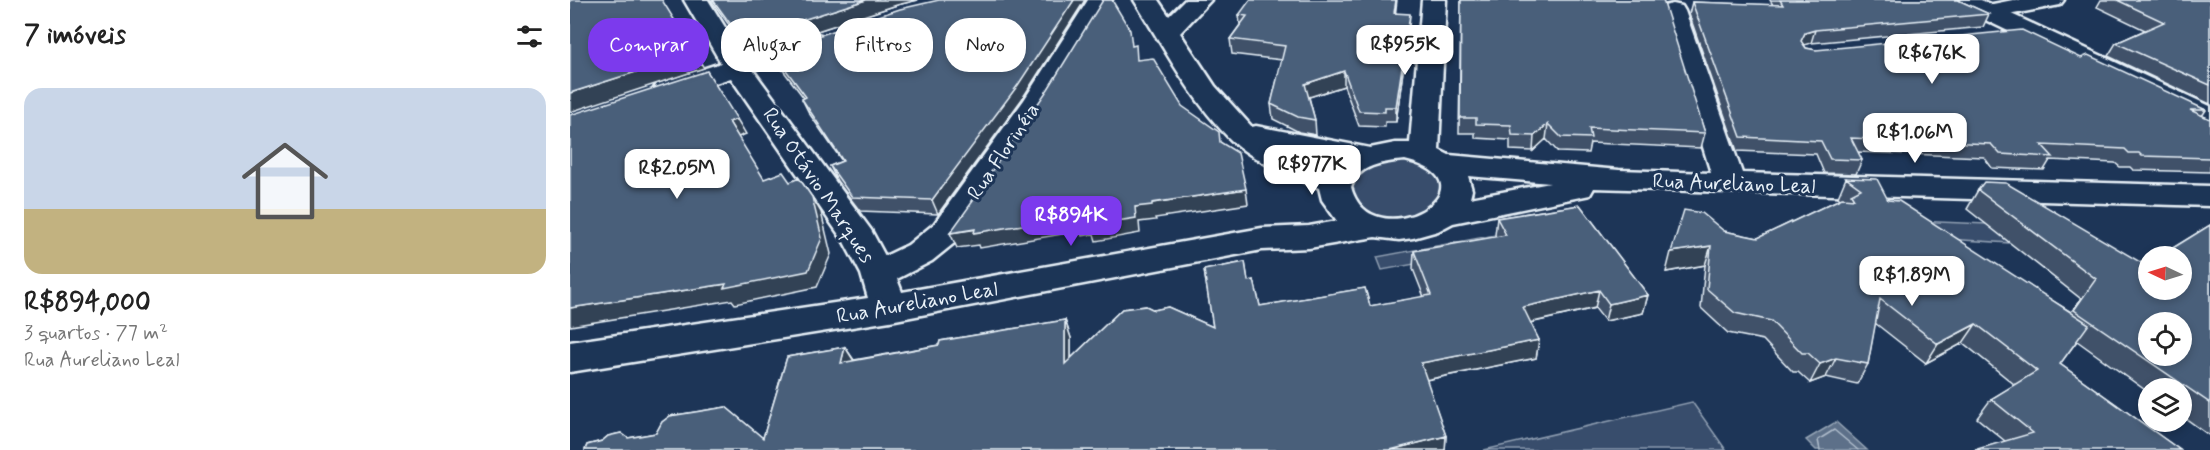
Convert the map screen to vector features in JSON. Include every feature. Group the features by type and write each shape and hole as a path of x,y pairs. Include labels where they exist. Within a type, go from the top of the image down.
{"street":[{"name":"Rua Otávio Marques","path":"696,0 721,41"},
{"path":"1146,0 1205,91 1239,132 1339,195"},
{"path":"1167,32 1199,0"},
{"path":"1434,0 1433,160 1453,176 1457,189 1454,202 1444,214"},
{"path":"1962,0 1986,24 2032,33 2210,117"},
{"path":"1986,24 2052,0"},
{"name":"Rua Florinéia","path":"884,291 920,253 946,232 1036,102 1101,2"},
{"path":"1673,11 1730,183"},
{"path":"822,39 833,35"},
{"path":"648,97 722,72"},
{"name":"Rua Otávio Marques","path":"741,72 860,238 884,291"},
{"path":"1239,132 1319,149 1366,156"},
{"name":"Rua Aureliano Leal","path":"1262,239 1339,195 1347,168 1366,156 1405,151 1433,160 1619,180 2210,196"},
{"name":"Rua Aureliano Leal","path":"1339,195 1362,221 1395,229 1431,222 1444,214 1619,180"},
{"name":"Rua Aureliano Leal","path":"570,357 884,291 1262,239 1309,237 1376,226"}],"shaded area":[{"path":"1384,160 1413,160 1437,171 1445,190 1435,206 1415,216 1397,219 1379,217 1362,209 1350,189 1352,183 1362,170"},
{"path":"1890,220 1987,224 2011,243 1916,237"},
{"path":"1495,235 1502,248 1382,270 1377,257"},
{"path":"1692,402 1726,450 1484,450"}],"water":[{"path":"1836,422 1867,450 1816,450 1806,440"}],"building":[{"path":"570,0 662,0 673,18 588,18 588,72 636,72 570,93"},
{"path":"713,0 866,0 808,18 726,18"},
{"path":"939,0 1074,0 1018,85 932,200 852,197 830,166 843,161 802,99 806,97 788,72 822,72 822,35 834,31 834,72 933,72 933,18 873,18"},
{"path":"1103,0 1112,0 1130,30 1132,46 1136,45 1137,60 1153,58 1182,106 1219,132 1220,142 1238,153 1246,189 1152,203 1152,205 1135,207 1136,218 1091,225 1093,219 1077,221 1077,216 974,233 975,229 950,233 1048,89"},
{"path":"1250,0 1396,0 1394,13 1410,14 1396,107 1385,107 1385,112 1359,111 1344,71 1305,84 1315,120 1298,117 1271,104 1285,46 1230,39 1247,16 1239,15"},
{"path":"1461,0 1663,0 1705,133 1589,128 1591,138 1561,137 1548,124 1534,136 1512,135 1511,125 1476,124 1476,118 1460,118"},
{"path":"1780,0 1958,0 1989,14 1815,30 1805,33 1801,41 1806,48 1816,50 2022,30 2081,58 2088,55 2206,110 2190,110 2210,119 2210,158 2142,156 2139,153 2129,153 2125,149 2042,145 2053,157 2000,154 1991,144 1851,138 1862,160 1830,159 1821,141 1741,137 1692,2 1783,5"},
{"path":"2117,0 2210,0 2210,85 2116,43 2164,22"},
{"path":"708,72 737,119 729,122 764,179 783,172 790,182 799,178 812,197 822,238 808,271 724,288 726,284 570,308 570,115"},
{"path":"1846,178 1877,179 1888,200 1899,201 2089,324 2060,364 2138,420 2138,432 2155,432 2180,450 1974,450 2033,433 1991,399 2037,371 1976,324 1938,344 1880,299 1868,364 1836,358 1820,364 1808,353 1802,353 1771,321 1735,313 1707,289 1711,246 1671,252 1684,210 1702,213 1724,231 1758,238 1842,198 1854,199 1851,194 1861,189"},
{"path":"1984,182 2006,183 2138,261 2138,300 2192,300 2192,246 2176,246 2210,225 2210,403 2192,391 2192,378 2173,378 2156,366 2192,366 2192,312 2138,312 2138,354 2074,310 2096,279 1978,190"},
{"path":"1580,205 1648,295 1609,304 1599,290 1523,307 1539,340 1421,363 1446,436 1390,450 585,450 587,445 602,441 608,436 621,433 628,438 656,433 662,422 670,416 726,407 763,438 787,357 845,347 841,363 939,345 940,341 1065,320 1065,364 1122,309 1146,306 1154,310 1168,307 1213,327 1204,270 1245,262 1248,281 1254,280 1260,306 1365,288 1370,306 1431,295 1414,251 1506,235 1497,218"}]}
